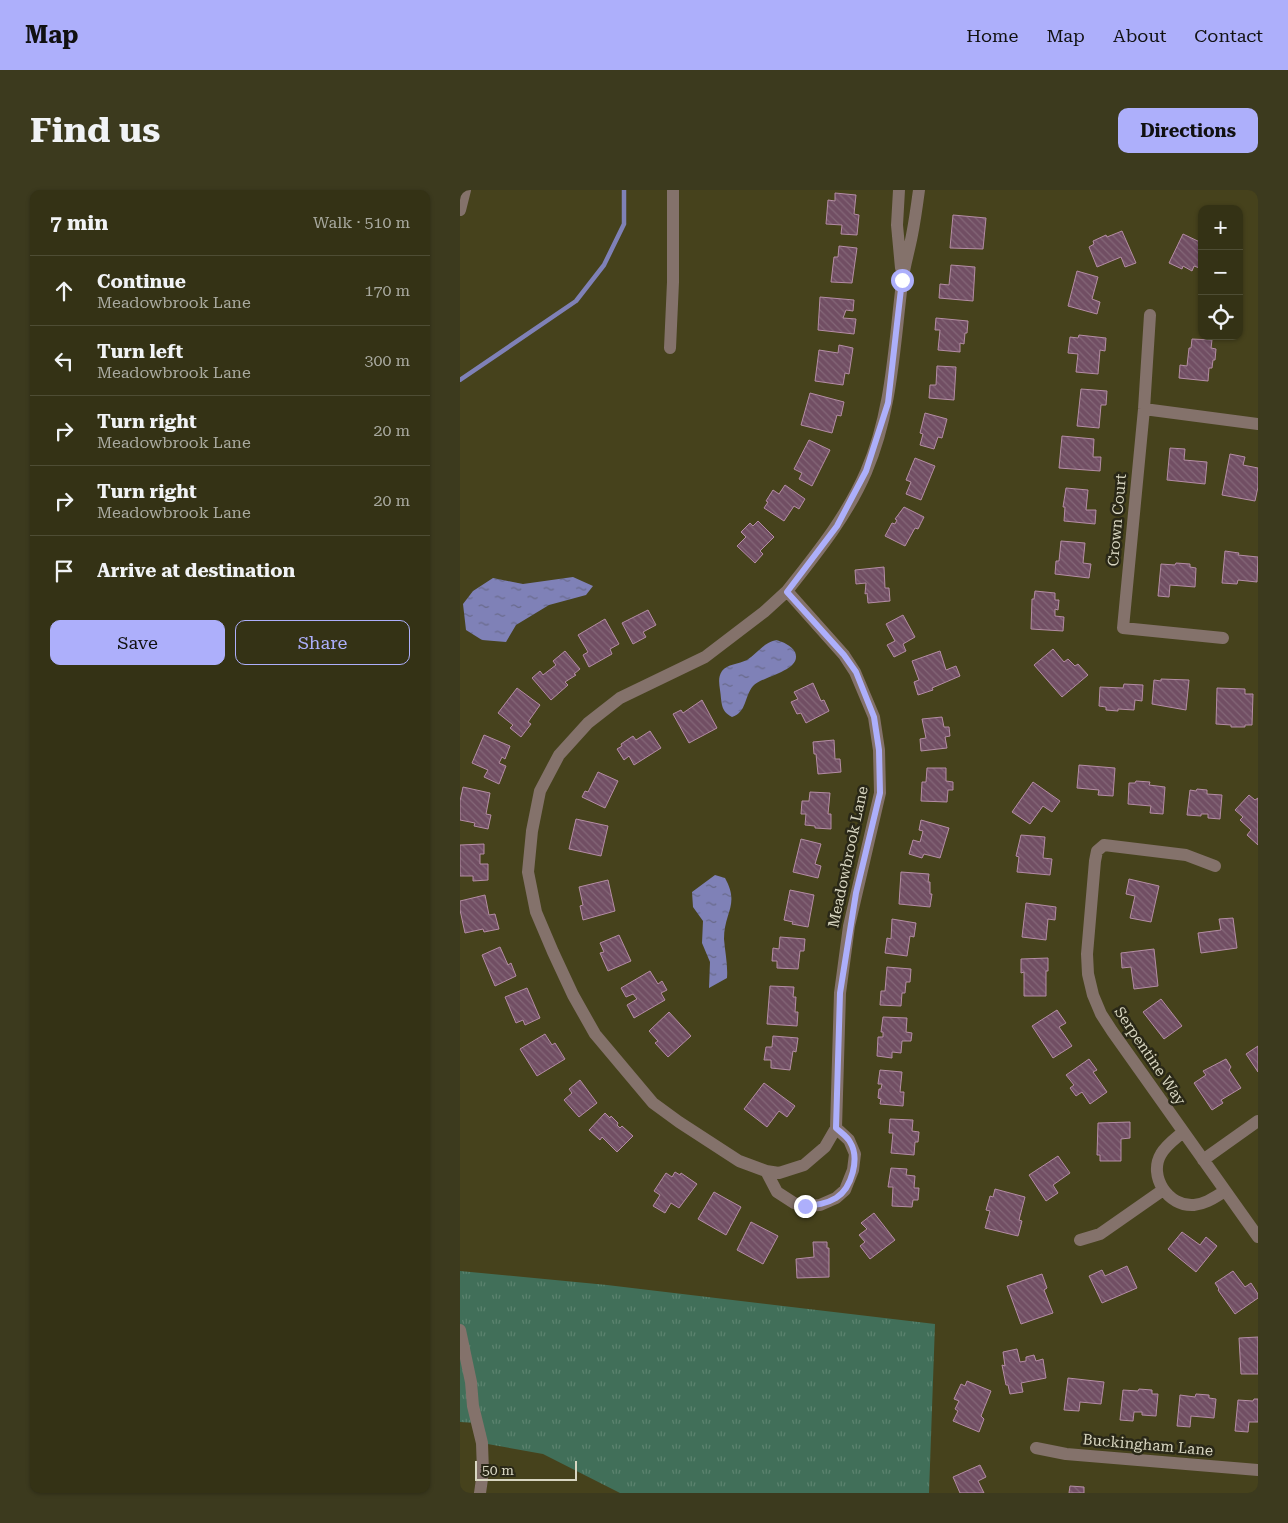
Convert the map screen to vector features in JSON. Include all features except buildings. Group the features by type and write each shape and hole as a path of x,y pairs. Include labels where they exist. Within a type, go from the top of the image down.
{"street":[{"path":"460,210 464,190"},
{"path":"670,348 673,282 673,190"},
{"path":"899,190 897,224 902,280"},
{"path":"766,1171 777,1192 794,1203 805,1206 820,1205 836,1198 845,1190 853,1170 855,1154 849,1140 836,1128 825,1147 804,1165 779,1172 766,1171 739,1161 679,1122 654,1103 595,1034 573,995 553,952 536,912 528,872 532,831 540,791 559,755 588,723 620,698 705,657 764,612 787,592 837,526 866,471 888,403 902,280 914,229 919,190"},
{"name":"Crown Court","path":"1150,315 1144,410 1123,628 1223,638"},
{"path":"1144,410 1258,424"},
{"name":"Meadowbrook Lane","path":"787,592 844,655 856,672 874,717 879,750 880,793 851,918 840,993 836,1128"},
{"name":"Serpentine Way","path":"1215,866 1186,855 1104,845 1097,851 1094,861 1087,954 1088,974 1093,995 1101,1014 1258,1237"},
{"path":"1203,1160 1258,1121"},
{"path":"1183,1132 1166,1146 1158,1161 1157,1171 1163,1190 1172,1199 1192,1205 1202,1204 1225,1191"},
{"path":"1080,1240 1100,1234 1163,1190"},
{"path":"460,1330 471,1382 473,1406 482,1442 483,1472 480,1493"},
{"path":"460,1398 473,1406"},
{"name":"Buckingham Lane","path":"1036,1448 1066,1454 1258,1470"}],"green space":[{"path":"460,1271 607,1285 935,1324 929,1493 620,1493 543,1454 482,1443 477,1423 460,1422"}],"water":[{"path":"573,577 593,586 586,595 549,605 516,625 506,642 482,640 466,630 463,604 473,591 493,578 523,584"},
{"path":"776,640 787,644 795,652 796,659 793,664 758,682 750,690 740,712 732,717 728,715 722,706 719,682 722,671 730,665 747,660 771,641"},
{"path":"715,875 725,878 731,895 724,939 727,978 709,988 710,962 702,943 703,921 693,907 692,892"}],"waterway":[{"path":"460,380 576,301 604,265 624,224 624,190"}],"route":[{"path":"805,1206 820,1205 836,1198 845,1190 853,1170 855,1154 849,1140 836,1128 840,993 849,926 871,836 881,784 878,732 856,672 844,655 787,592 837,526 866,471 888,403 902,280"}]}
